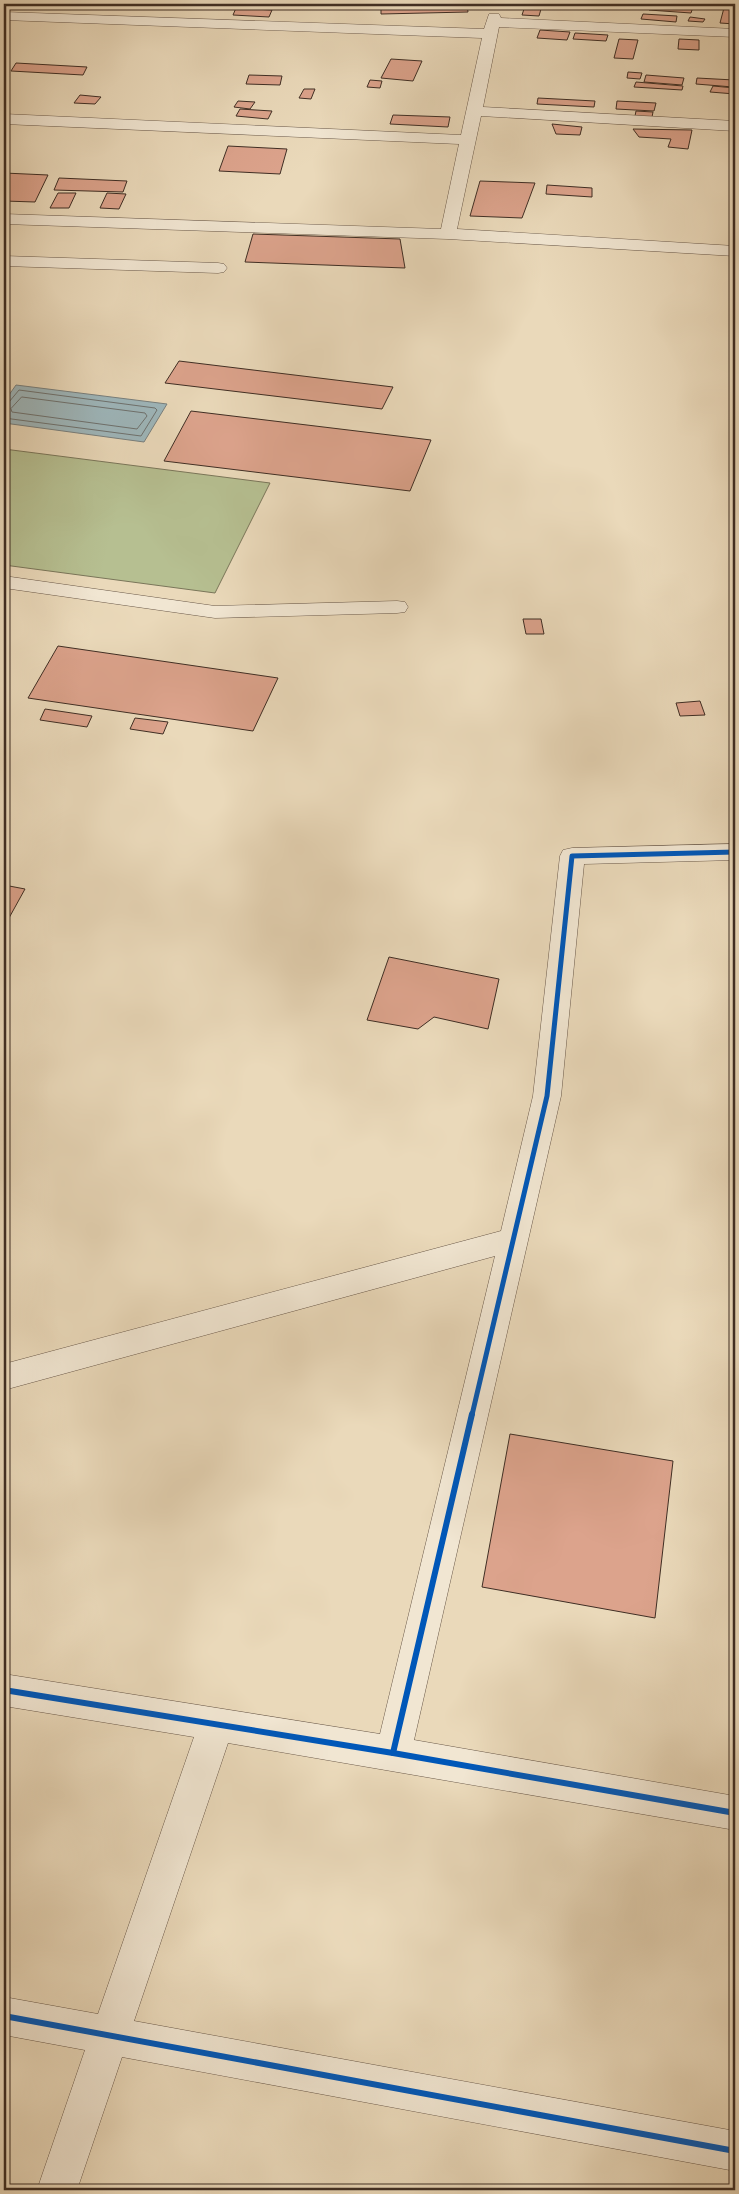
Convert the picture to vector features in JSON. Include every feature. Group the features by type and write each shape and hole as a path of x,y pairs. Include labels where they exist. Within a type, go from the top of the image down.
{"street":[{"path":"448,234 496,4"},
{"path":"4,16 735,33"},
{"path":"474,111 735,126"},
{"path":"4,119 468,140"},
{"path":"4,219 448,234 735,251"},
{"path":"4,261 218,268"},
{"path":"4,582 215,612 397,607"},
{"path":"393,1753 548,1096 572,856 735,852"},
{"path":"4,1377 514,1239"},
{"path":"4,1690 393,1753 735,1813"},
{"path":"57,2190 216,1725"},
{"path":"4,2016 735,2151"}],"green space":[{"path":"4,449 270,483 215,593 4,565"}],"water":[{"path":"16,385 167,404 144,442 4,423 4,402"}],"building":[{"path":"651,4 694,4 691,13 649,10"},
{"path":"725,4 735,4 735,24 720,23"},
{"path":"467,5 468,12 381,14 381,7"},
{"path":"236,8 272,10 269,17 233,15"},
{"path":"524,9 541,9 539,16 522,15"},
{"path":"643,14 677,16 676,22 641,19"},
{"path":"690,17 705,19 703,22 688,21"},
{"path":"540,30 570,32 567,40 537,38"},
{"path":"575,33 608,35 606,41 573,39"},
{"path":"619,39 638,40 633,59 614,58"},
{"path":"679,39 699,40 699,50 678,49"},
{"path":"391,59 422,61 413,81 381,78"},
{"path":"16,63 87,67 83,75 11,71"},
{"path":"628,72 642,73 640,79 627,78"},
{"path":"249,75 282,76 280,85 246,84"},
{"path":"646,75 684,78 682,85 644,82"},
{"path":"697,78 734,80 733,87 696,84"},
{"path":"370,80 382,81 380,88 367,87"},
{"path":"636,82 683,86 682,90 634,87"},
{"path":"713,86 735,88 735,94 710,92"},
{"path":"304,89 315,89 311,99 299,98"},
{"path":"80,95 101,97 95,104 74,103"},
{"path":"538,98 595,101 594,107 537,104"},
{"path":"238,101 255,102 250,109 234,107"},
{"path":"617,101 656,103 654,111 616,109"},
{"path":"240,109 272,111 268,119 236,116"},
{"path":"636,111 653,112 652,117 635,116"},
{"path":"393,115 450,117 448,127 390,124"},
{"path":"552,124 582,127 580,135 556,134"},
{"path":"633,129 692,130 688,149 668,147 671,139 639,137"},
{"path":"228,146 287,149 280,174 219,171"},
{"path":"4,173 48,175 35,202 4,201"},
{"path":"59,178 127,181 123,192 54,190"},
{"path":"480,181 535,183 522,218 470,216"},
{"path":"547,185 592,188 592,197 546,194"},
{"path":"58,193 76,193 69,208 50,208"},
{"path":"107,193 126,194 119,209 100,208"},
{"path":"253,234 400,239 405,268 245,262"},
{"path":"179,361 393,387 382,409 165,383"},
{"path":"191,411 431,440 410,491 164,461"},
{"path":"523,619 541,619 544,634 526,634"},
{"path":"58,646 278,678 253,731 28,698"},
{"path":"700,701 705,715 680,716 676,703"},
{"path":"45,709 92,716 87,727 40,720"},
{"path":"135,718 168,722 163,734 130,729"},
{"path":"4,885 25,889 4,927"},
{"path":"389,957 499,979 488,1029 434,1017 418,1029 367,1020"},
{"path":"510,1434 673,1461 655,1618 482,1587"}],"cycle path":[{"path":"393,1753 547,1096 572,856 735,852"},
{"path":"4,1690 393,1753 735,1813"},
{"path":"4,2016 735,2151"}]}
